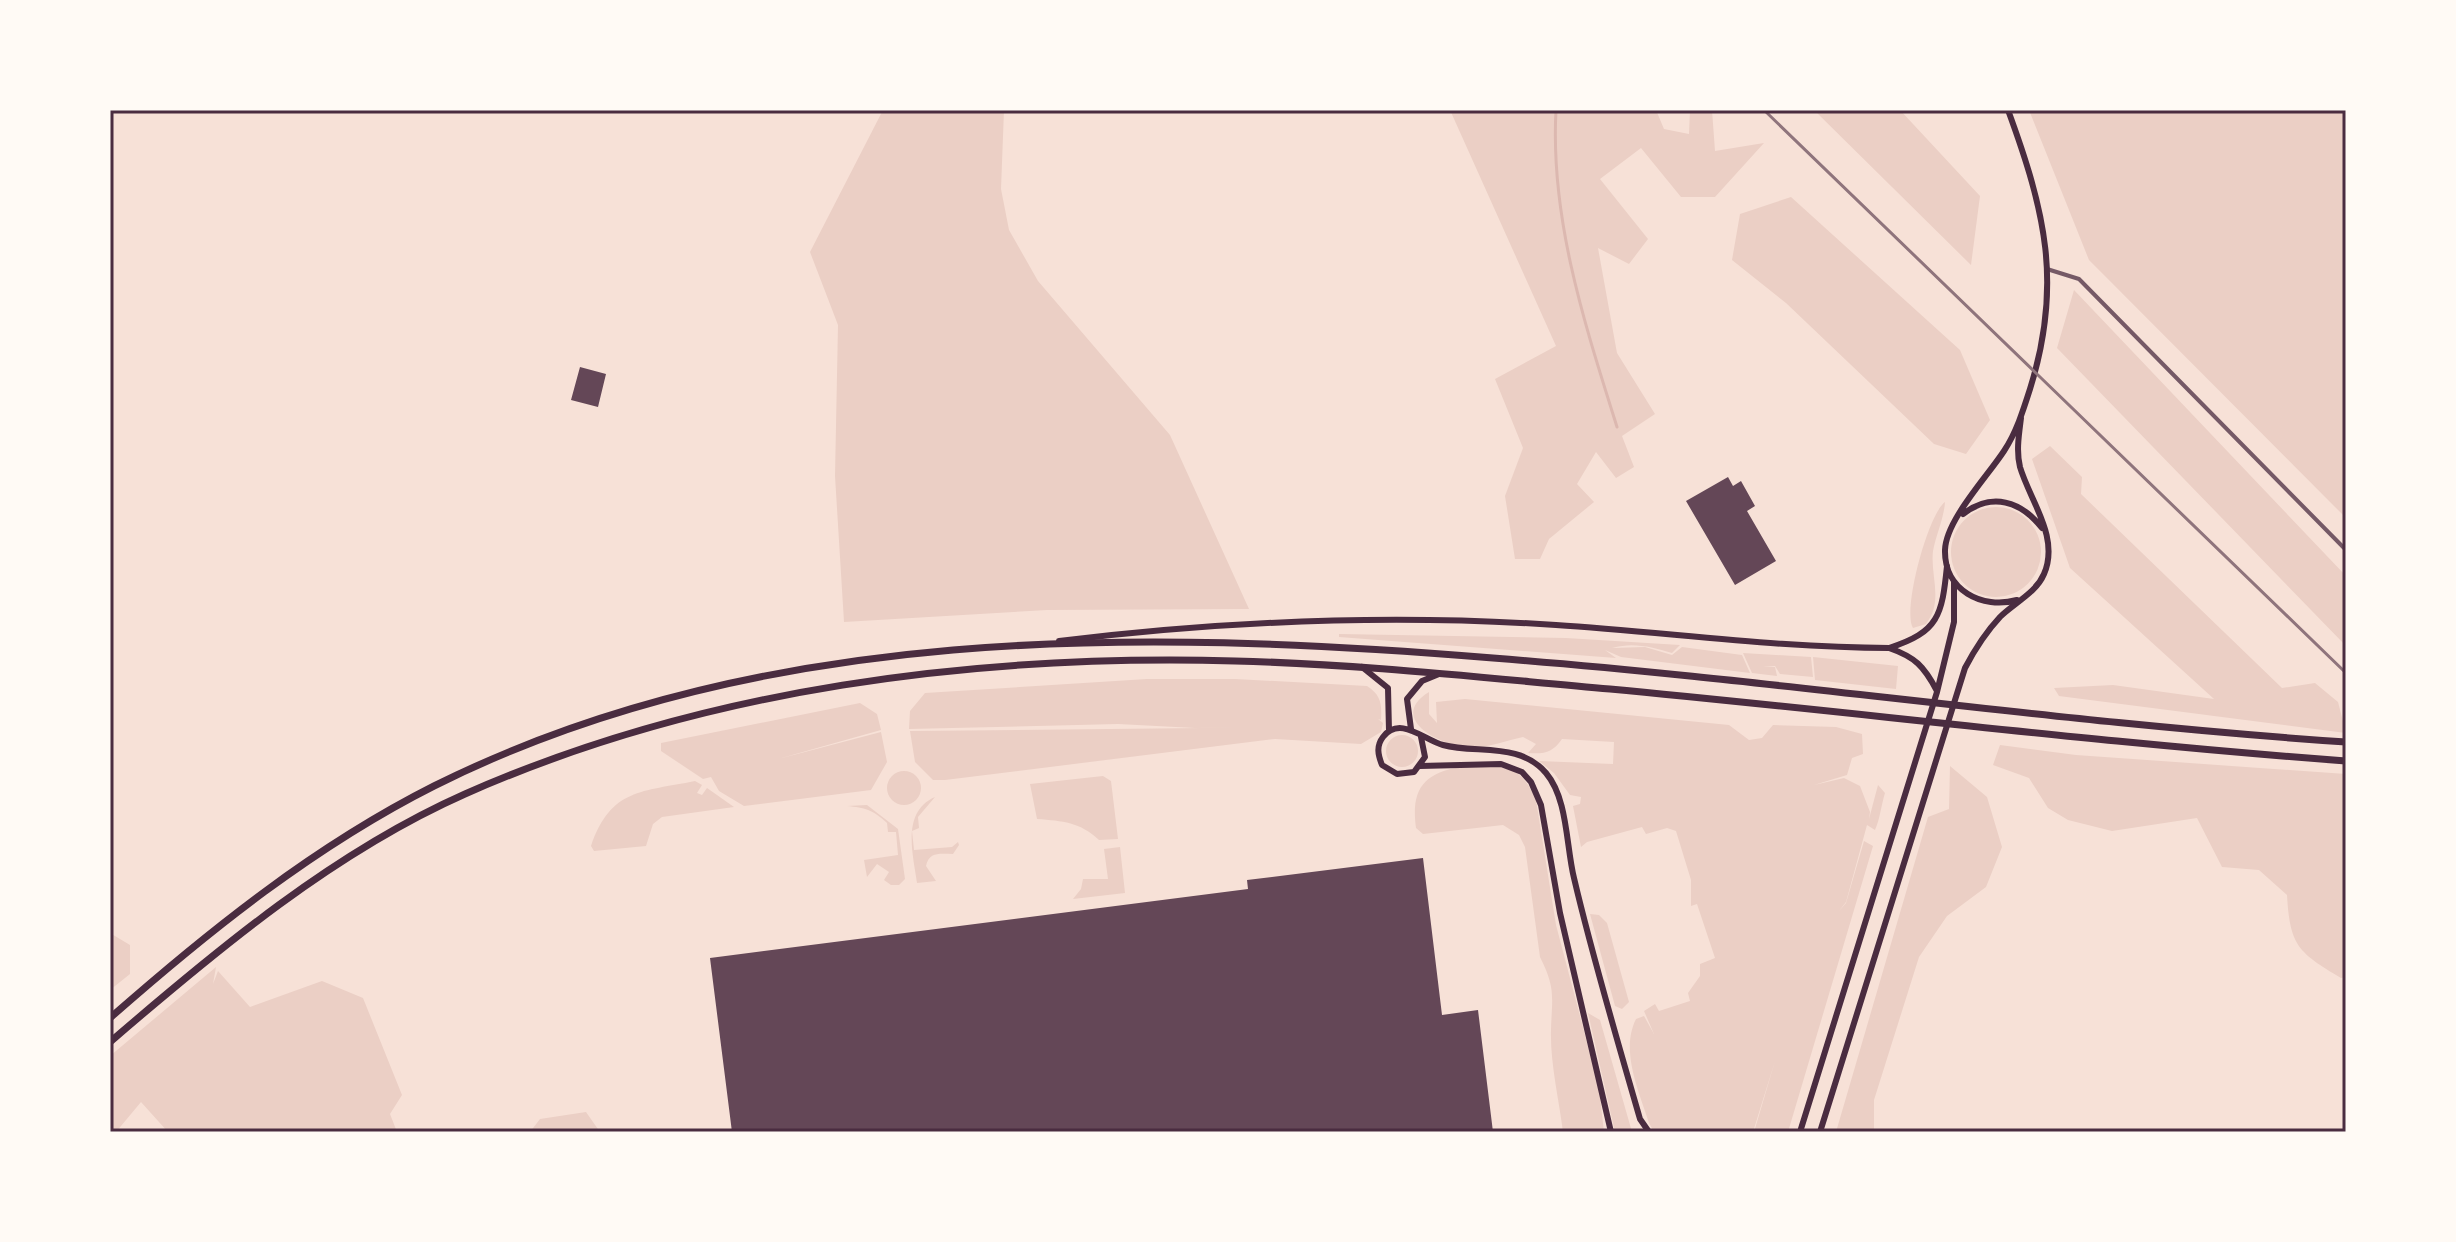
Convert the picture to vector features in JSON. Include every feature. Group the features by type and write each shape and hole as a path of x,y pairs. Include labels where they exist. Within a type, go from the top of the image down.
{"main road":[{"path":"1820,1132 1965,668 1981,638 2036,587 2045,573 2049,551 2020,468 2017,448 2021,418 2047,320 2046,236 2036,188 2008,110"},
{"path":"1889,648 1915,640 1938,617 1947,566 1945,548 1958,518 2006,449 2021,418"},
{"path":"1958,518 1973,507 1996,501 2017,505 2030,512 2044,531"},
{"path":"1800,1132 1937,692 1954,622 1954,582 1947,566"},
{"path":"1954,582 1978,601 2002,604 2020,599"},
{"path":"110,1018 260,895 332,845 438,784 545,739 702,691 774,676 878,659 1158,629 1289,622 1490,622 1889,648 1910,655 1925,667 1937,692"},
{"path":"1055,642 1233,641 1363,646 1602,667 2222,734 2346,742"},
{"path":"110,1042 247,929 332,868 461,796 623,736 706,712 778,697 929,675 1028,665 1220,661 1362,667 2346,761"},
{"path":"1362,667 1388,688 1389,731 1378,748 1382,765 1405,775 1420,766 1501,764 1522,772 1531,782 1541,805 1560,913 1611,1132"},
{"path":"1441,674 1422,681 1407,699 1411,729 1441,745 1504,751 1525,757 1546,773 1554,787 1573,876 1612,1020 1640,1119 1649,1132"},
{"path":"1389,731 1411,729"},
{"path":"1420,766 1425,746 1421,737"}],"street":[{"path":"2047,269 2079,279 2346,550"}],"shaded area":[{"path":"883,110 1004,110 1001,189 1009,230 1038,281 1170,435 1249,609 1047,610 844,622 835,476 838,325 810,252"},
{"path":"1450,110 1656,110 1664,129 1689,134 1690,110 1712,110 1715,151 1764,143 1715,197 1681,197 1641,148 1600,179 1648,239 1629,264 1598,248 1617,353 1655,414 1622,436 1634,467 1616,478 1596,452 1577,484 1594,502 1549,539 1540,559 1515,559 1505,496 1523,448 1495,379 1556,346"},
{"path":"1814,110 1900,110 1980,196 1971,265"},
{"path":"2029,110 2346,110 2346,518 2089,260"},
{"path":"1791,197 1960,350 1990,420 1966,454 1934,444 1786,303 1732,260 1740,214"},
{"path":"2074,290 2346,576 2346,646 2057,348"},
{"path":"2050,446 2082,477 2081,494 2282,688 2315,683 2338,702 2346,733 2059,696 2054,688 2113,685 2214,699 2070,568 2032,459"},
{"path":"1945,502 1933,551 1934,606 1926,624 1913,628 1911,603 1918,563 1931,524"},
{"path":"1996,507 2013,511 2028,520 2037,535 2041,552 2037,569 2028,584 2013,593 1996,597 1979,593 1964,584 1955,569 1951,552 1955,535 1964,520 1979,511"},
{"path":"1339,634 1566,638 1680,645 1672,653 1650,647 1635,645 1612,648 1645,647 1672,655 1682,647 1742,655 1750,673 1621,657 1605,650 1616,658 1339,637"},
{"path":"1743,653 1811,657 1813,677 1780,674 1775,666 1763,666 1775,667 1777,676 1752,673"},
{"path":"1813,657 1898,666 1896,689 1815,680"},
{"path":"1147,679 1235,679 1367,686 1380,700 1381,720 1378,719 1383,723 1381,732 1361,744 1275,739 945,780 933,780 915,762 910,731 1298,727 1195,728 1118,724 909,729 910,711 925,693"},
{"path":"1429,692 1429,714 1437,723 1436,702 1465,699 1729,725 1749,740 1762,738 1773,725 1836,727 1862,734 1863,754 1852,758 1847,775 1814,785 1844,778 1860,786 1870,812 1869,819 1878,785 1885,793 1875,830 1867,825 1846,902 1839,911 1846,903 1864,841 1873,846 1788,1132 1754,1132 1775,1061 1753,1132 1654,1132 1649,1123 1630,1058 1636,1019 1644,1016 1654,1034 1644,1011 1655,1004 1659,1011 1690,1001 1688,993 1700,976 1700,964 1715,958 1697,904 1691,906 1691,880 1676,831 1667,828 1646,834 1642,827 1587,842 1581,847 1573,806 1580,804 1581,797 1570,795 1554,773 1539,761 1613,764 1614,742 1562,739 1548,752 1539,753 1528,753 1536,744 1523,737 1481,747 1456,745 1432,736 1415,720 1413,711 1417,702"},
{"path":"860,703 877,714 881,730 778,759 881,732 887,762 871,790 744,806 719,791 711,777 703,779 661,751 661,743"},
{"path":"1402,735 1414,739 1418,751 1414,763 1402,767 1390,763 1386,751 1390,739"},
{"path":"2000,745 2076,755 2346,774 2346,977 2341,978 2326,969 2299,946 2291,926 2287,895 2259,870 2222,867 2197,818 2112,831 2068,820 2048,808 2029,778 1993,765"},
{"path":"1950,766 1987,797 2002,847 1986,887 1947,916 1919,957 1874,1100 1874,1132 1836,1132 1928,817 1949,809"},
{"path":"1461,767 1506,768 1522,778 1536,800 1556,925 1599,1088 1604,1132 1563,1132 1552,1055 1551,985 1540,957 1525,847 1519,835 1503,825 1423,834 1416,828 1415,804 1422,786 1437,774"},
{"path":"904,771 916,776 921,788 916,800 904,805 892,800 887,788 892,776"},
{"path":"1103,776 1111,781 1118,839 1099,840 1085,829 1071,824 1037,819 1030,784"},
{"path":"695,781 702,785 697,793 702,795 707,788 734,807 662,817 653,824 646,846 594,851 591,846 599,827 619,803 644,791"},
{"path":"935,797 918,817 919,828 912,831 917,813"},
{"path":"867,805 898,829 905,879 899,885 891,885 884,880 889,872 877,864 867,877 864,860 898,855 896,832 888,832 887,823 868,810 847,806"},
{"path":"912,832 914,850 952,847 958,842 953,854 936,854 928,861 926,866 936,881 917,883"},
{"path":"1120,847 1125,893 1073,899 1081,889 1083,879 1108,879 1104,849"},
{"path":"1590,914 1599,915 1607,923 1629,1002 1622,1009 1615,1006"},
{"path":"110,933 130,945 130,974 110,990"},
{"path":"216,967 213,984 218,971 250,1007 322,981 363,998 402,1095 390,1114 397,1132 168,1132 141,1102 116,1132 110,1132 110,1056"},
{"path":"1588,1013 1600,1020 1632,1132 1615,1132"},
{"path":"586,1112 600,1132 530,1132 540,1119"}],"building":[{"path":"580,367 606,374 598,407 571,400"},
{"path":"1728,477 1733,486 1741,481 1755,506 1747,511 1776,561 1735,585 1686,501"},
{"path":"1423,858 1442,1015 1478,1010 1493,1132 732,1132 710,958 1248,889 1247,880"}],"waterway":[{"path":"1556,110 1558,191 1564,231 1582,311 1617,427"}],"railway":[{"path":"1764,110 2346,673"}]}
